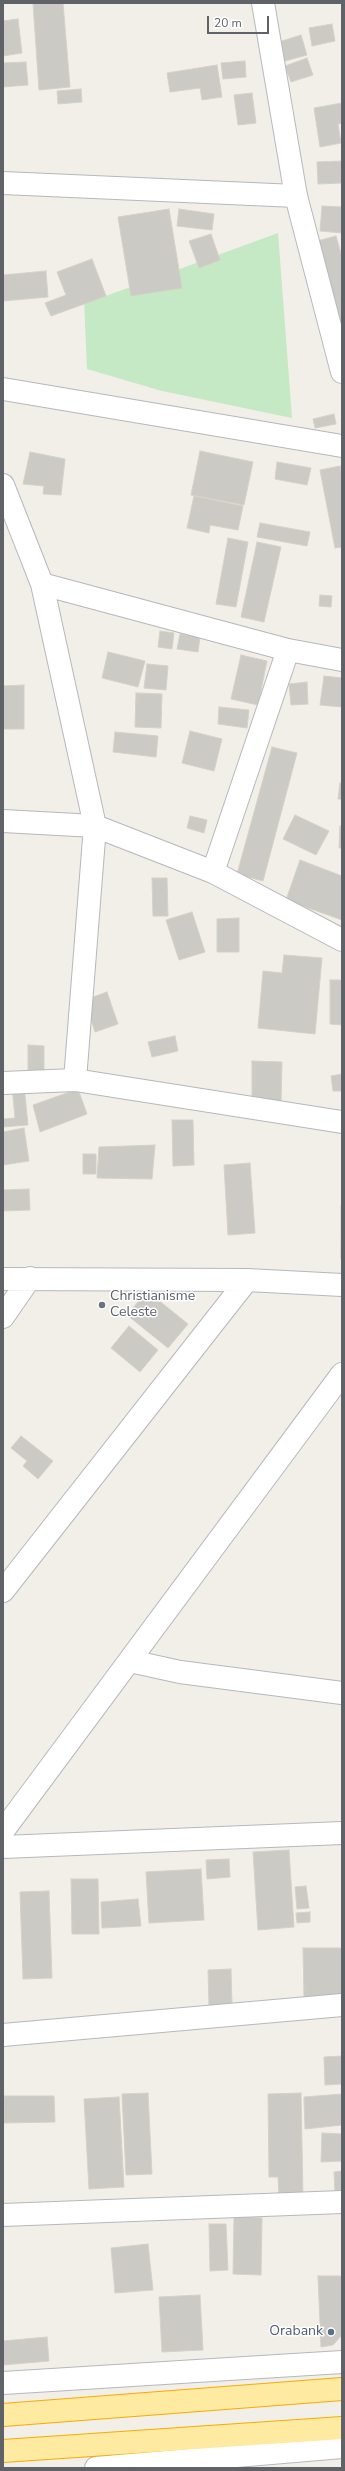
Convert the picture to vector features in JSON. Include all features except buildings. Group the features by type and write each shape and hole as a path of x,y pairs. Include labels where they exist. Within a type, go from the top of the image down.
{"highway":[{"path":"3,2415 342,2389"},
{"path":"3,2451 342,2428"}],"street":[{"path":"263,3 296,196 342,372"},
{"path":"3,184 296,196"},
{"path":"3,389 342,446"},
{"path":"3,485 42,584 95,826 75,1080"},
{"path":"42,584 288,650 342,660"},
{"path":"212,872 288,650"},
{"path":"3,821 95,826 212,872 342,940"},
{"path":"3,1083 75,1080 342,1122"},
{"path":"3,1317 30,1278"},
{"path":"3,1279 247,1280 342,1285"},
{"path":"3,1591 247,1280"},
{"path":"3,1831 342,1374"},
{"path":"130,1661 180,1672 342,1693"},
{"path":"3,1847 342,1833"},
{"path":"3,2035 342,2005"},
{"path":"3,2215 342,2202"},
{"path":"3,2383 342,2362"},
{"path":"96,2468 342,2447"}],"green space":[{"path":"278,233 292,418 162,391 87,369 84,298 106,296"}],"place":[{"name":"Christianisme Celeste","path":"102,1305"},
{"name":"Orabank","path":"331,2332"}]}
